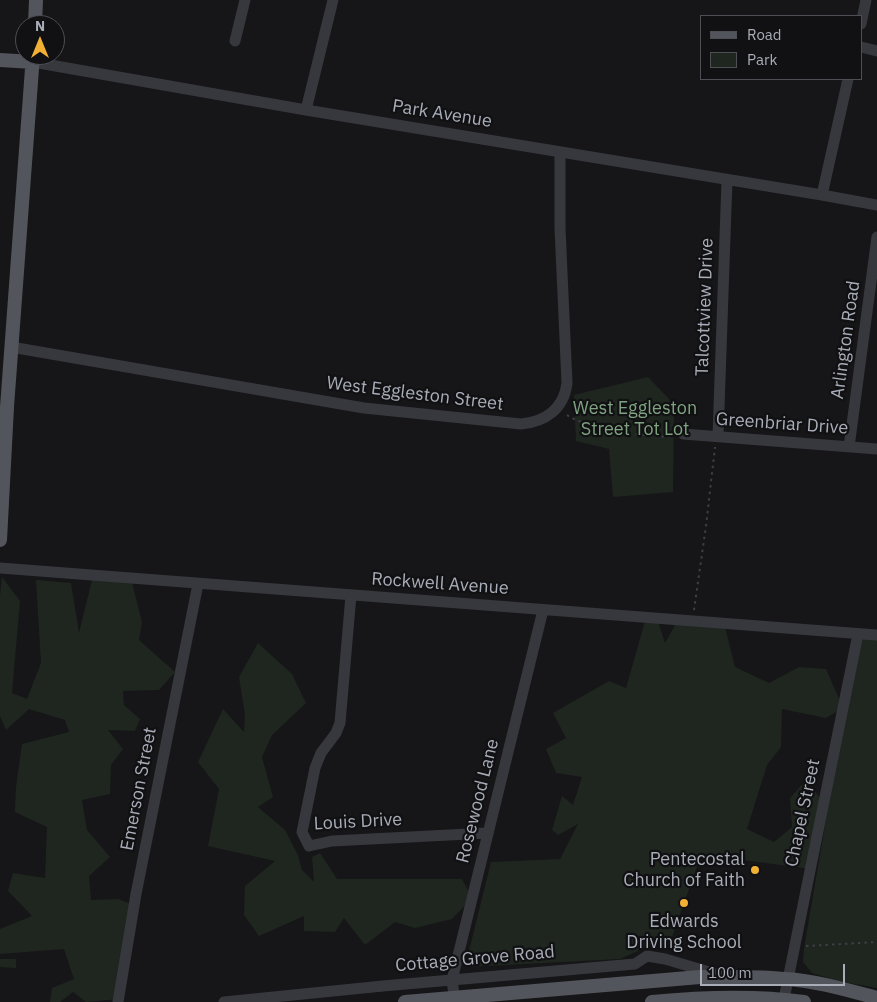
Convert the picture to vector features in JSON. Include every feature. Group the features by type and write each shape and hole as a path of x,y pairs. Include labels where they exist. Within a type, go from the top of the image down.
{"main road":[{"path":"35,15 36,0"},
{"name":"Park Avenue","path":"0,60 15,59"},
{"path":"0,540 32,65"},
{"name":"Cottage Grove Road","path":"405,1002 455,1000 700,977 787,979 840,988 877,998"},
{"path":"652,1002 721,997 784,999 804,1002"}],"street":[{"path":"235,41 245,0"},
{"path":"306,110 334,0"},
{"path":"862,19 866,0"},
{"path":"862,47 877,51"},
{"name":"Park Avenue","path":"65,64 306,110 877,205"},
{"path":"822,195 848,80"},
{"name":"West Eggleston Street","path":"12,347 364,408 521,424 537,422 550,415 559,406 567,383 560,228 560,153"},
{"name":"Talcottview Drive","path":"716,441 727,180"},
{"name":"Arlington Road","path":"849,447 877,237"},
{"name":"Greenbriar Drive","path":"683,434 716,441 877,449"},
{"name":"Rockwell Avenue","path":"0,568 877,635"},
{"name":"Emerson Street","path":"118,1002 136,894 198,584"},
{"name":"Louis Drive","path":"351,595 340,723 336,734 321,753 314,768 302,832 309,846 332,841 488,833"},
{"name":"Rosewood Lane","path":"455,1000 452,980 543,610"},
{"name":"Chapel Street","path":"784,999 858,634"},
{"name":"Cottage Grove Road","path":"224,1002 635,964 647,956 665,959 725,977"}],"path":[{"path":"567,416 596,427 662,438 683,434"},
{"path":"692,621 716,441"},
{"path":"794,947 877,942"}],"green space":[{"name":"West Eggleston Street Tot Lot","path":"648,377 669,399 674,411 673,492 613,497 609,449 576,441 574,395"},
{"path":"93,576 131,579 142,622 139,640 175,672 159,690 123,691 124,705 140,719 135,731 108,730 123,749 111,765 110,794 82,800 87,830 110,857 89,876 91,900 118,899 134,905 119,999 86,1002 73,992 60,1002 50,1002 52,988 74,979 64,949 0,954 0,929 32,916 8,891 13,873 45,878 47,827 15,812 16,787 22,744 69,732 65,720 29,709 6,730 0,716 0,596 2,577 20,601 12,693 27,699 41,663 36,580 71,583 79,633"},
{"path":"646,618 657,618 665,643 678,620 724,623 735,667 769,683 799,667 826,669 843,708 826,718 782,709 781,747 767,765 747,829 774,842 792,827 790,798 807,779 823,803 810,869 744,860 700,858 671,940 651,945 620,959 465,967 491,862 560,859 578,824 558,835 552,830 562,796 573,805 582,777 556,773 546,749 566,738 553,713 609,681 626,688"},
{"path":"858,634 877,635 877,988 839,981 812,973 803,962"},
{"path":"258,643 292,674 306,703 272,735 262,757 273,797 258,807 285,830 298,855 302,870 314,882 312,857 320,853 337,879 462,879 472,898 452,919 415,928 395,922 365,945 344,918 335,932 304,931 304,916 259,936 244,915 245,886 275,861 208,846 219,789 198,762 223,709 244,732 245,715 239,677"},
{"path":"0,959 16,959 16,968 0,967"}],"place":[{"name":"Pentecostal Church of Faith","path":"755,870"},
{"name":"Edwards Driving School","path":"684,903"}]}
